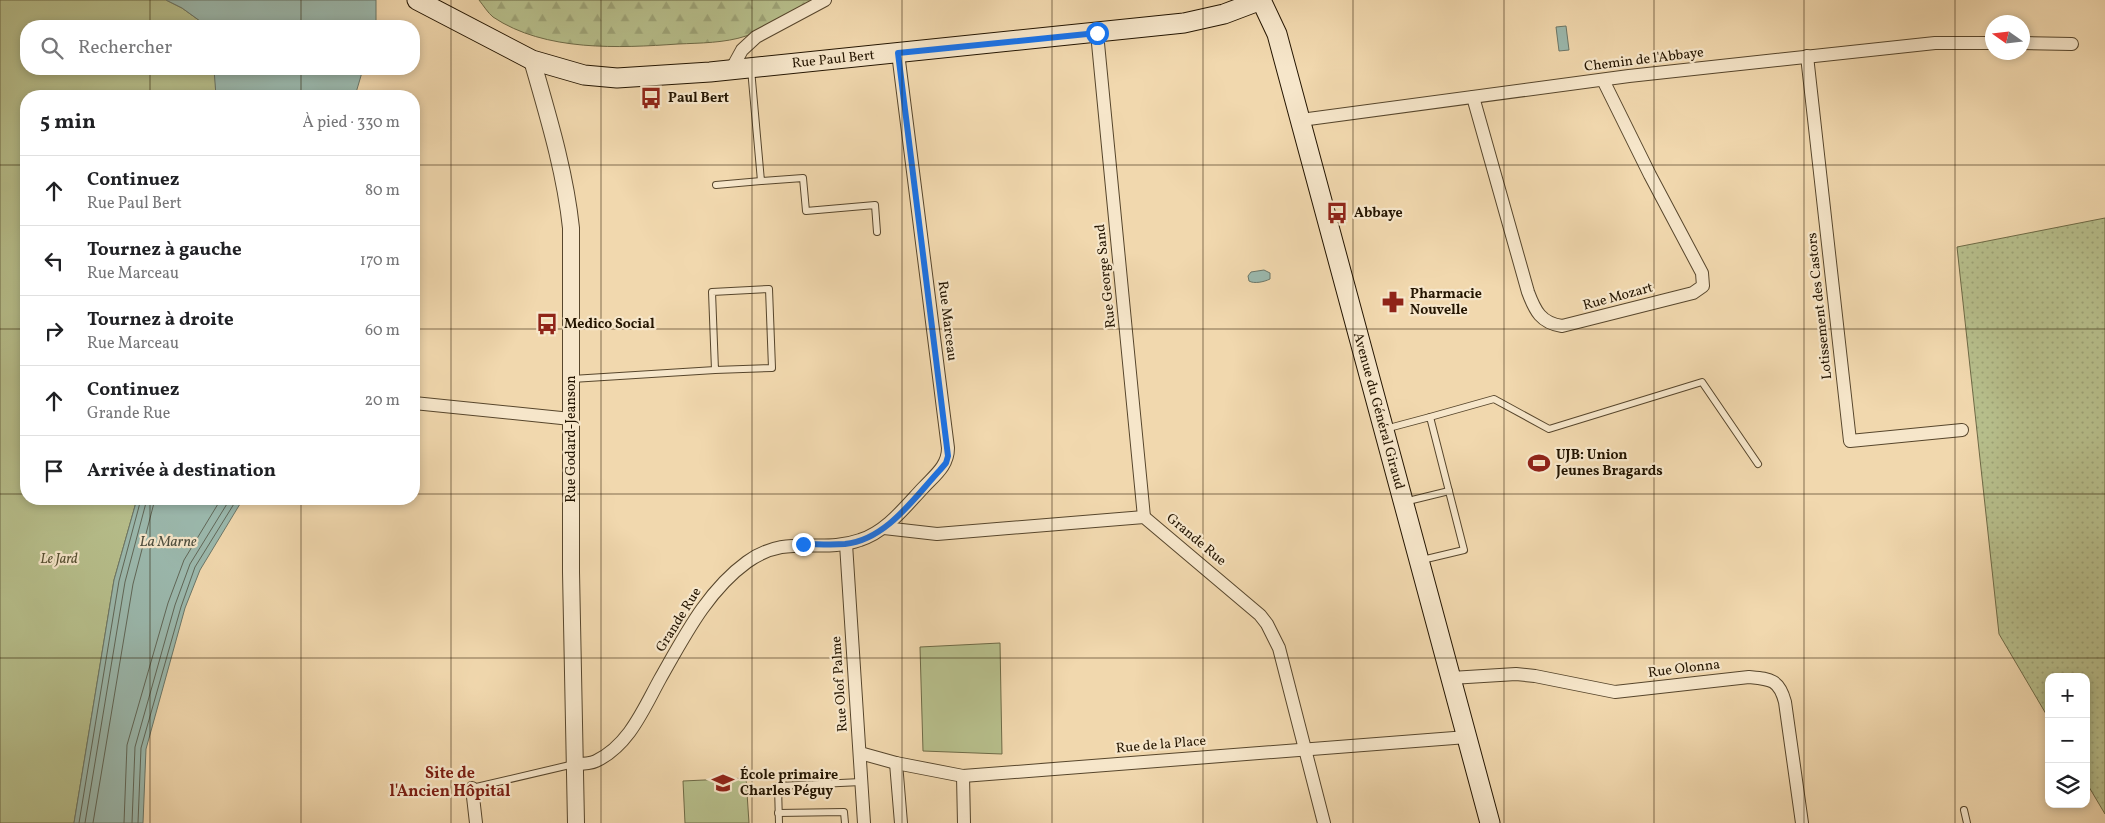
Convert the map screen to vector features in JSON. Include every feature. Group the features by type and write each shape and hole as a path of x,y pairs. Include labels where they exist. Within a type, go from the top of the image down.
{"main road":[{"name":"Rue Paul Bert","path":"417,0 532,60 584,75 617,78 731,70 1184,23 1224,14 1261,0"},
{"name":"Avenue du Général Giraud","path":"1261,0 1277,34 1301,120 1490,823"}],"street":[{"path":"731,70 742,50 756,37 825,0"},
{"name":"Rue George Sand","path":"1097,33 1144,517"},
{"name":"Chemin de l'Abbaye","path":"1301,120 1603,80 1807,56 1935,43 1985,43"},
{"path":"2030,43 2072,44"},
{"name":"Rue Marceau","path":"846,544 860,540 884,528 940,470 946,463 948,456 898,53"},
{"name":"Lotissement des Castors","path":"1807,56 1850,441 1962,430"},
{"name":"Rue Godard-Jeanson","path":"532,60 567,193 570,228 576,823"},
{"name":"Rue Mozart","path":"1473,97 1528,292 1534,307 1542,317 1550,324 1562,326 1693,293 1703,286 1702,273 1650,175 1603,80"},
{"path":"420,404 571,419"},
{"name":"Grande Rue","path":"884,528 936,534 1144,517 1245,602 1268,624 1278,648 1324,823"},
{"name":"Grande Rue","path":"574,764 595,762 609,753 632,731 710,596 736,570 767,551 786,546 846,544"},
{"name":"Rue Olof Palme","path":"846,544 864,823"},
{"name":"Rue Olonna","path":"1451,678 1516,674 1616,692 1749,677 1769,679 1782,688 1802,823"},
{"name":"Rue de la Place","path":"860,753 896,763 963,776 1467,737"},
{"path":"896,763 900,823"},
{"path":"963,776 964,823"},
{"path":"472,788 476,823"}],"lane":[{"path":"751,68 761,181"},
{"path":"716,185 803,178 806,211 875,206 877,232"},
{"path":"571,379 772,368 769,289 712,292 715,370"},
{"path":"1384,430 1494,399 1549,429 1702,382 1758,464"},
{"path":"1419,561 1464,550 1430,417"},
{"path":"1403,502 1449,491"},
{"path":"472,788 574,764"},
{"path":"779,823 778,786 862,782"},
{"path":"1964,810 1968,823"},
{"path":"778,813 844,812 845,823"}],"green space":[{"name":"Le Jard","path":"0,0 166,0 182,8 199,20 20,20 20,75 215,75 216,90 20,90 20,505 135,505 114,580 74,823 0,823"},
{"path":"479,0 813,0 763,29 738,38 704,43 608,46 559,42 536,37 493,17"},
{"path":"2105,218 2105,814 2090,789 2090,673 2045,673 2045,712 1999,634 1957,247"},
{"path":"1000,643 1002,754 923,751 920,647"},
{"path":"746,778 749,823 685,823 683,781"}],"water":[{"path":"166,0 376,0 376,20 199,20 182,8"},
{"path":"1566,26 1569,50 1559,51 1556,27"},
{"path":"214,75 361,75 357,90 216,90"},
{"path":"1264,270 1270,273 1270,279 1259,282 1249,281 1248,276 1251,272"},
{"name":"La Marne","path":"135,505 239,505 200,570 185,608 146,749 143,823 74,823 114,580"}],"place":[{"name":"Paul Bert","path":"651,98"},
{"name":"Abbaye","path":"1337,213"},
{"name":"Pharmacie Nouvelle","path":"1393,302"},
{"name":"Medico Social","path":"547,324"},
{"name":"UJB: Union Jeunes Bragards","path":"1539,463"},
{"name":"École primaire Charles Péguy","path":"723,783"}],"district":[{"name":"Site de l'Ancien Hôpital","path":"450,783"}],"route":[{"path":"803,544 846,544 873,535 884,528 940,470 946,463 948,456 898,53 1097,33"}]}
